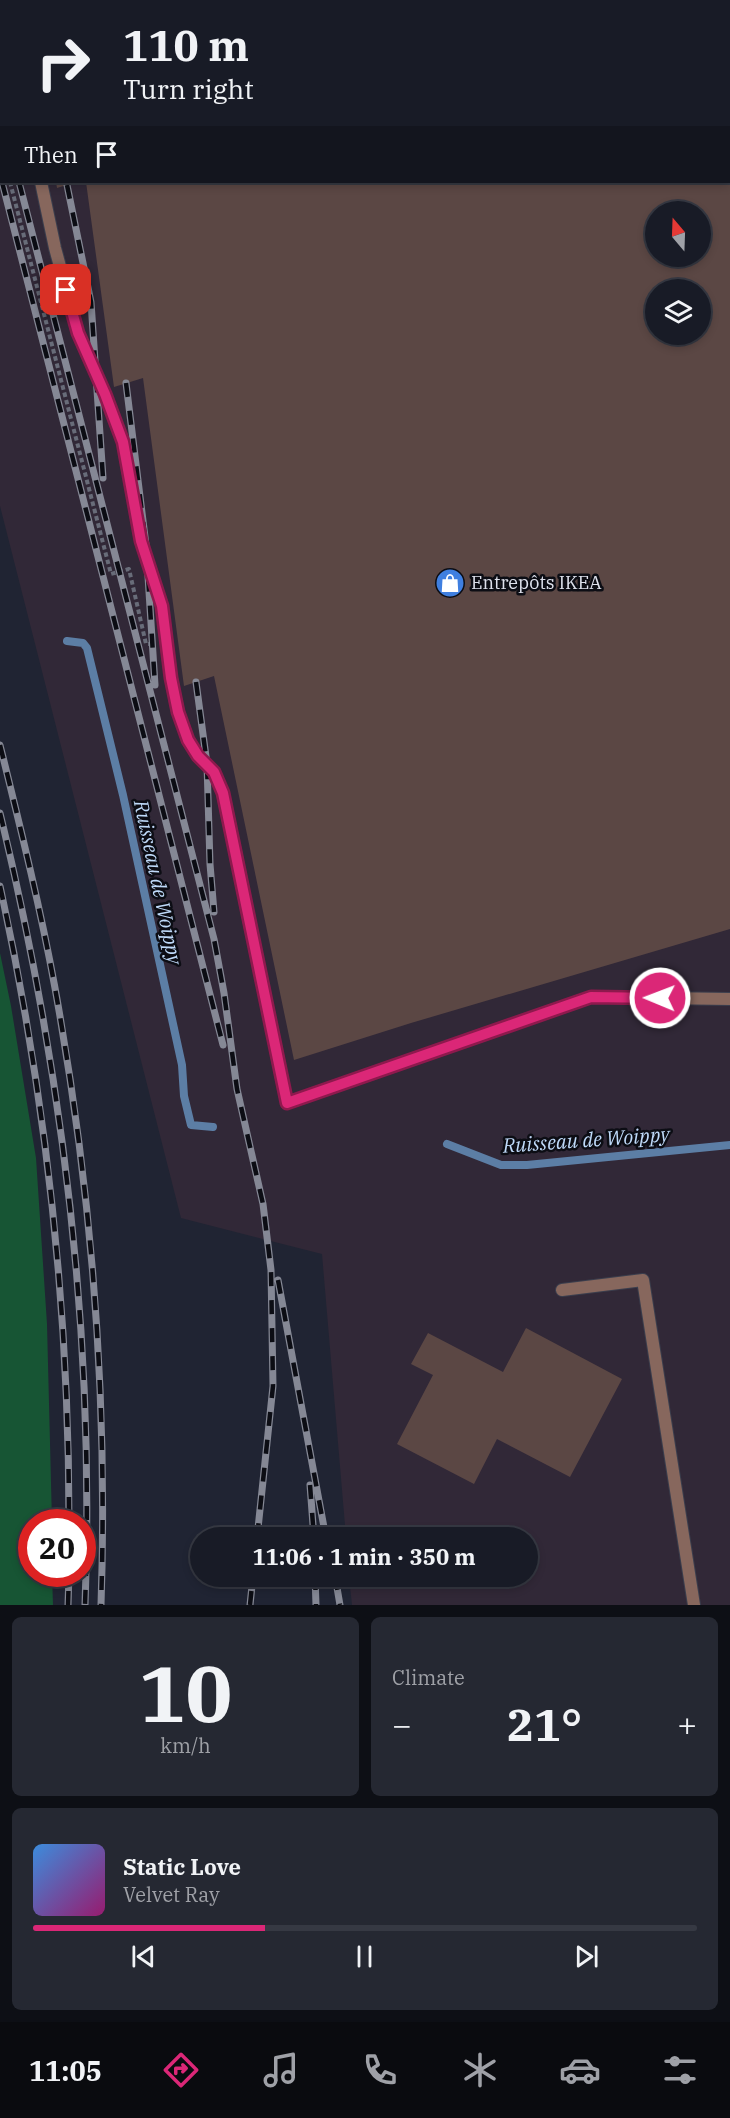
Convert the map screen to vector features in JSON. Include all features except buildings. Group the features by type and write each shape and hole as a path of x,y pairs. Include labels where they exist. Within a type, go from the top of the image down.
{"lane":[{"path":"41,183 55,248 78,333 123,442 141,541 162,606 178,712 188,740 198,756 214,772 223,793 287,1103 591,997 730,999"},
{"path":"562,1290 643,1280 694,1605"}],"path":[{"path":"10,183 111,574 129,569 146,644 167,642"}],"shaded area":[{"path":"0,183 730,183 730,1605 352,1605 350,1587 538,1587 538,1527 345,1527 322,1254 181,1218 0,506"}],"green space":[{"path":"0,953 36,1158 47,1324 52,1509 18,1509 18,1587 52,1587 53,1605 0,1605"}],"waterway":[{"name":"Ruisseau de Woippy","path":"67,641 83,643 87,648 123,795 182,1065 184,1096 191,1125 213,1127"},
{"name":"Ruisseau de Woippy","path":"447,1144 501,1165 527,1165 730,1145"}],"railway":[{"path":"2,183 223,1045"},
{"path":"19,183 214,939 237,1089 263,1204 271,1270 273,1386 258,1527"},
{"path":"67,185 91,302 103,478"},
{"path":"126,383 146,545 155,685"},
{"path":"196,682 207,764 214,912"},
{"path":"0,745 49,957 79,1141 88,1218 99,1373 103,1527 101,1605"},
{"path":"0,813 41,1009 70,1206 85,1405 87,1505 85,1605"},
{"path":"0,886 30,1044 52,1202 65,1362 69,1509"},
{"path":"278,1280 324,1527"},
{"path":"310,1485 313,1527"},
{"path":"68,1605 69,1587"},
{"path":"250,1605 252,1587"},
{"path":"315,1587 316,1605"},
{"path":"337,1587 340,1605"}],"place":[{"name":"Entrepôts IKEA","path":"450,583"}],"route":[{"path":"66,290 78,333 123,442 141,541 162,606 171,678 178,712 188,740 198,756 214,772 223,793 287,1103 591,997 660,998"}]}
